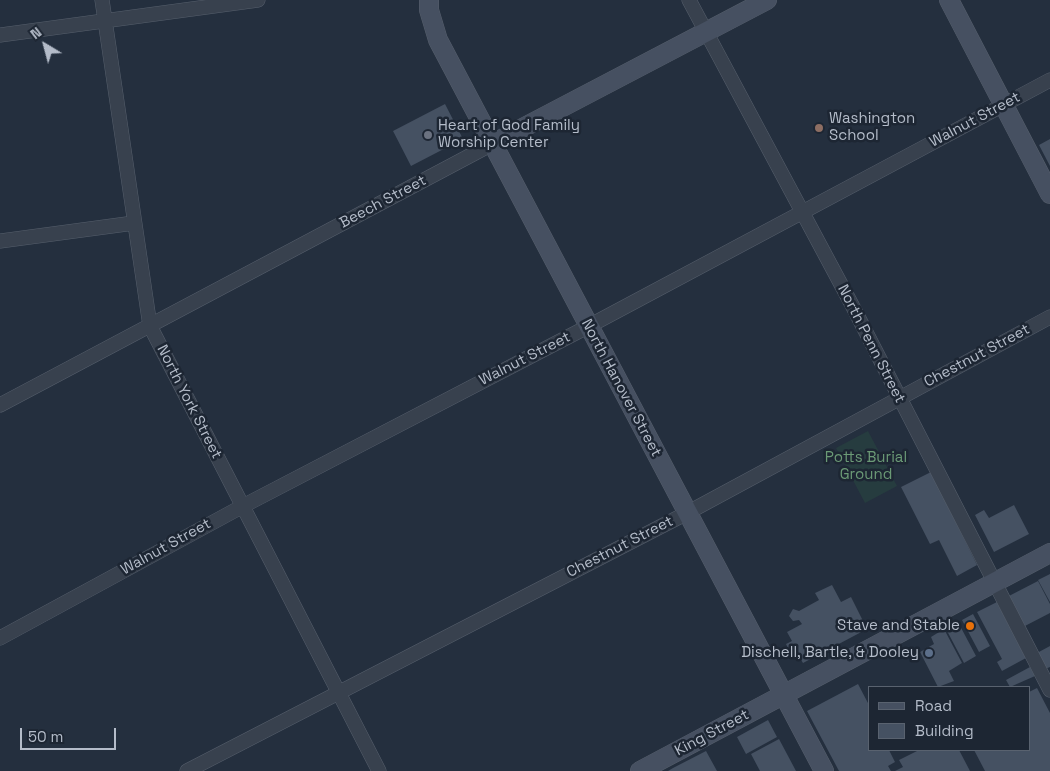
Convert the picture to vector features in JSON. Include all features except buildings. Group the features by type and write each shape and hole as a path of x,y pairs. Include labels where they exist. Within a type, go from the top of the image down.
{"street":[{"name":"North York Street","path":"102,0 150,326 378,771"},
{"path":"0,35 258,0"},
{"name":"North Hanover Street","path":"429,0 429,10 438,40 824,771"},
{"name":"North Penn Street","path":"688,0 852,305 898,399 947,487 1050,690"},
{"name":"Beech Street","path":"0,404 492,144 706,34 767,0"},
{"path":"949,0 1050,194"},
{"name":"Walnut Street","path":"0,638 243,506 588,326 1050,80"},
{"path":"0,241 134,223"},
{"name":"Chestnut Street","path":"187,771 687,513 1050,317"},
{"name":"King Street","path":"640,771 1050,553"}],"green space":[{"name":"Potts Burial Ground","path":"868,431 897,486 865,503 836,448"}],"place":[{"name":"Washington School","path":"819,128"},
{"name":"Heart of God Family Worship Center","path":"428,135"},
{"name":"Stave and Stable","path":"970,626"},
{"name":"Dischell, Bartle, & Dooley","path":"929,653"}]}
